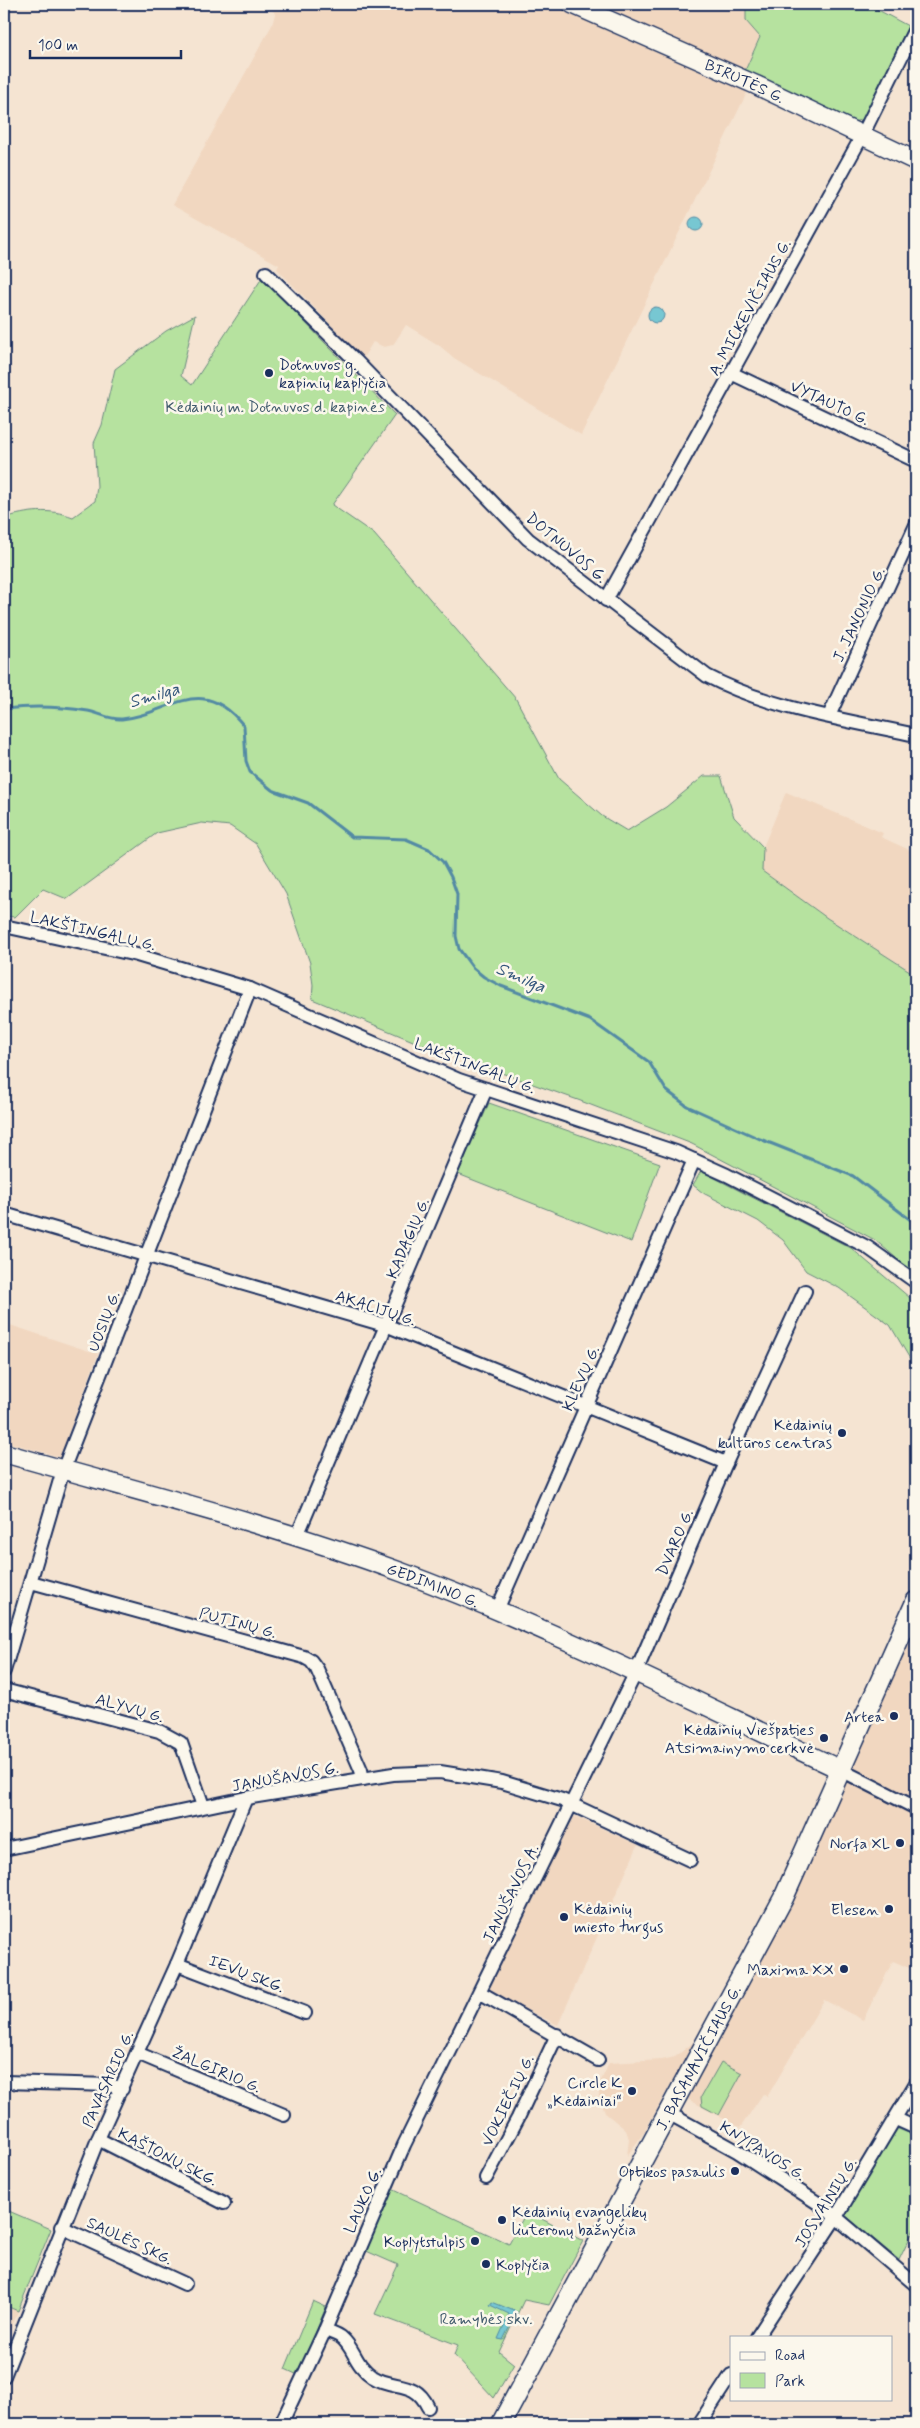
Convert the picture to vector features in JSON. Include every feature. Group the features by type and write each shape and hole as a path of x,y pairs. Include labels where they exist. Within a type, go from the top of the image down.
{"main road":[{"name":"BIRUTĖS G.","path":"572,4 756,85 916,161"},
{"name":"GEDIMINO G.","path":"4,1453 297,1536 402,1572 497,1610 636,1672 841,1770"},
{"name":"J. BASANAVIČIAUS G.","path":"501,2424 670,2114 784,1897 916,1601"}],"street":[{"name":"A. MICKEVIČIAUS G.","path":"606,600 862,136 916,27"},
{"name":"DOTNUVOS G.","path":"266,273 356,361 528,540 714,680 758,698 916,735"},
{"name":"VYTAUTO G.","path":"731,373 916,461"},
{"name":"J. JANONIO G.","path":"829,716 916,526"},
{"name":"LAKŠTINGALŲ G.","path":"4,930 137,955 250,989 432,1068 486,1089 650,1143 694,1160 867,1247 916,1282"},
{"name":"UOSIŲ G.","path":"4,1671 63,1470 250,989"},
{"name":"KADAGIŲ G.","path":"297,1536 388,1326 486,1089"},
{"name":"KLEVŲ G.","path":"497,1610 694,1160"},
{"name":"AKACIJŲ G.","path":"4,1214 388,1326 587,1405 726,1463"},
{"name":"DVARO G.","path":"571,1804 636,1672 726,1463 805,1291"},
{"name":"PUTINŲ G.","path":"31,1582 304,1657 317,1669 361,1770 363,1779"},
{"name":"ALYVŲ G.","path":"4,1690 159,1731 181,1743 203,1806"},
{"path":"841,1770 916,1808"},
{"name":"JANUŠAVOS G.","path":"4,1849 203,1806 414,1772 440,1772 502,1782 571,1804"},
{"name":"PAVASARIO G.","path":"4,2376 61,2227 98,2139 177,1964 246,1798"},
{"path":"571,1804 690,1860"},
{"name":"JANUŠAVOS A.","path":"480,1993 571,1804"},
{"name":"IEVŲ SKG.","path":"177,1964 305,2013"},
{"path":"480,1993 598,2060"},
{"name":"LAUKO G.","path":"281,2424 325,2330 404,2145 480,1993"},
{"name":"VOKIEČIŲ G.","path":"486,2178 518,2118 557,2035"},
{"name":"ŽALGIRIO G.","path":"137,2052 284,2115"},
{"path":"4,2082 110,2085 122,2088"},
{"name":"JOSVAINIŲ G.","path":"758,2336 836,2218 916,2083"},
{"name":"KNYPAVOS G.","path":"670,2114 737,2151 824,2207 916,2285"},
{"path":"896,2119 916,2128"},
{"name":"KAŠTONŲ SKG.","path":"98,2139 224,2203"},
{"name":"SAULĖS SKG.","path":"61,2227 185,2284"},
{"path":"325,2330 345,2340 360,2366 375,2378 412,2389 420,2394 428,2407"},
{"path":"699,2424 730,2377"}],"shaded area":[{"path":"263,4 746,4 746,21 760,37 744,72 754,78 581,435 454,358 440,346 406,325 393,345 384,347 373,342 363,358 277,269 279,265 172,205 272,25 275,14 271,7"},
{"path":"786,792 883,833 881,837 916,853 916,975 827,918 762,871 763,847"},
{"path":"4,1323 98,1354 60,1457 4,1441"},
{"path":"916,1623 916,1971 893,1961 863,2020 824,2000 767,2097 763,2094 740,2128 686,2098 851,1766"},
{"name":"Kėdainių miesto turgus","path":"572,1815 638,1845 558,2025 486,1990"},
{"path":"695,2041 643,2134 627,2156 629,2139 626,2130 605,2113 599,2096 599,2085 609,2063 662,2060 675,2057"},
{"path":"4,2305 18,2311 4,2347"}],"green space":[{"path":"746,4 867,4 908,26 863,119 851,123 744,73 760,37 746,21"},
{"name":"Kėdainių m. Dotnuvos d. kapinės","path":"262,278 395,415 332,505 374,534 516,699 559,779 602,816 627,831 666,807 704,776 721,776 734,817 763,847 762,871 827,918 916,975 916,1275 875,1240 692,1144 578,1100 425,1046 312,999 313,985 310,963 286,894 256,844 230,826 202,823 157,833 67,899 43,889 15,917 4,916 4,518 38,512 55,512 73,517 95,501 97,486 94,443 102,425 115,369 166,331 195,315 181,376 192,385"},
{"path":"489,1103 660,1163 631,1242 458,1174"},
{"path":"701,1171 851,1248 916,1303 916,1369 890,1325 839,1288 806,1271 783,1240 758,1221 703,1193 693,1185"},
{"path":"721,2062 742,2073 719,2115 702,2106 701,2097"},
{"path":"896,2128 916,2136 916,2225 899,2260 845,2215"},
{"name":"Ramybės skv.","path":"390,2188 509,2244 527,2211 583,2241 549,2305 524,2300 499,2352 514,2364 494,2398 454,2355 458,2345 375,2314 398,2265 364,2250"},
{"path":"4,2209 51,2229 18,2311 4,2305"},
{"path":"313,2301 326,2307 298,2375 285,2369"}],"water":[{"path":"696,217 701,219 703,224 701,229 696,231 691,229 689,224 691,219"},
{"path":"656,307 662,309 664,315 662,321 656,323 650,321 648,315 650,309"},
{"path":"492,2302 517,2312 503,2340 498,2339 509,2314 490,2305"}],"waterway":[{"name":"Smilga","path":"4,709 36,707 68,709 88,711 122,719 139,716 184,700 199,699 213,701 228,710 244,726 246,761 250,772 272,790 308,803 352,837 406,839 429,849 443,862 457,894 456,936 459,949 473,968 484,977 501,986 590,1020 649,1062 666,1090 687,1106 760,1139 853,1176 916,1224"}],"place":[{"name":"Dotnuvos g. kapinių kaplyčia","path":"269,373"},
{"name":"Kėdainių kultūros centras","path":"842,1433"},
{"name":"Artea","path":"894,1716"},
{"name":"Kėdainių Viešpaties Atsimainymo cerkvė","path":"824,1738"},
{"name":"Norfa XL","path":"900,1843"},
{"name":"Elesen","path":"889,1909"},
{"name":"Kėdainių miesto turgus","path":"564,1917"},
{"name":"Maxima XX","path":"844,1969"},
{"name":"Circle K „Kėdainiai“","path":"632,2091"},
{"name":"Optikos pasaulis","path":"735,2171"},
{"name":"Kėdainių evangelikų liuteronų bažnyčia","path":"502,2220"},
{"name":"Koplytstulpis","path":"475,2241"},
{"name":"Koplyčia","path":"486,2264"}]}
